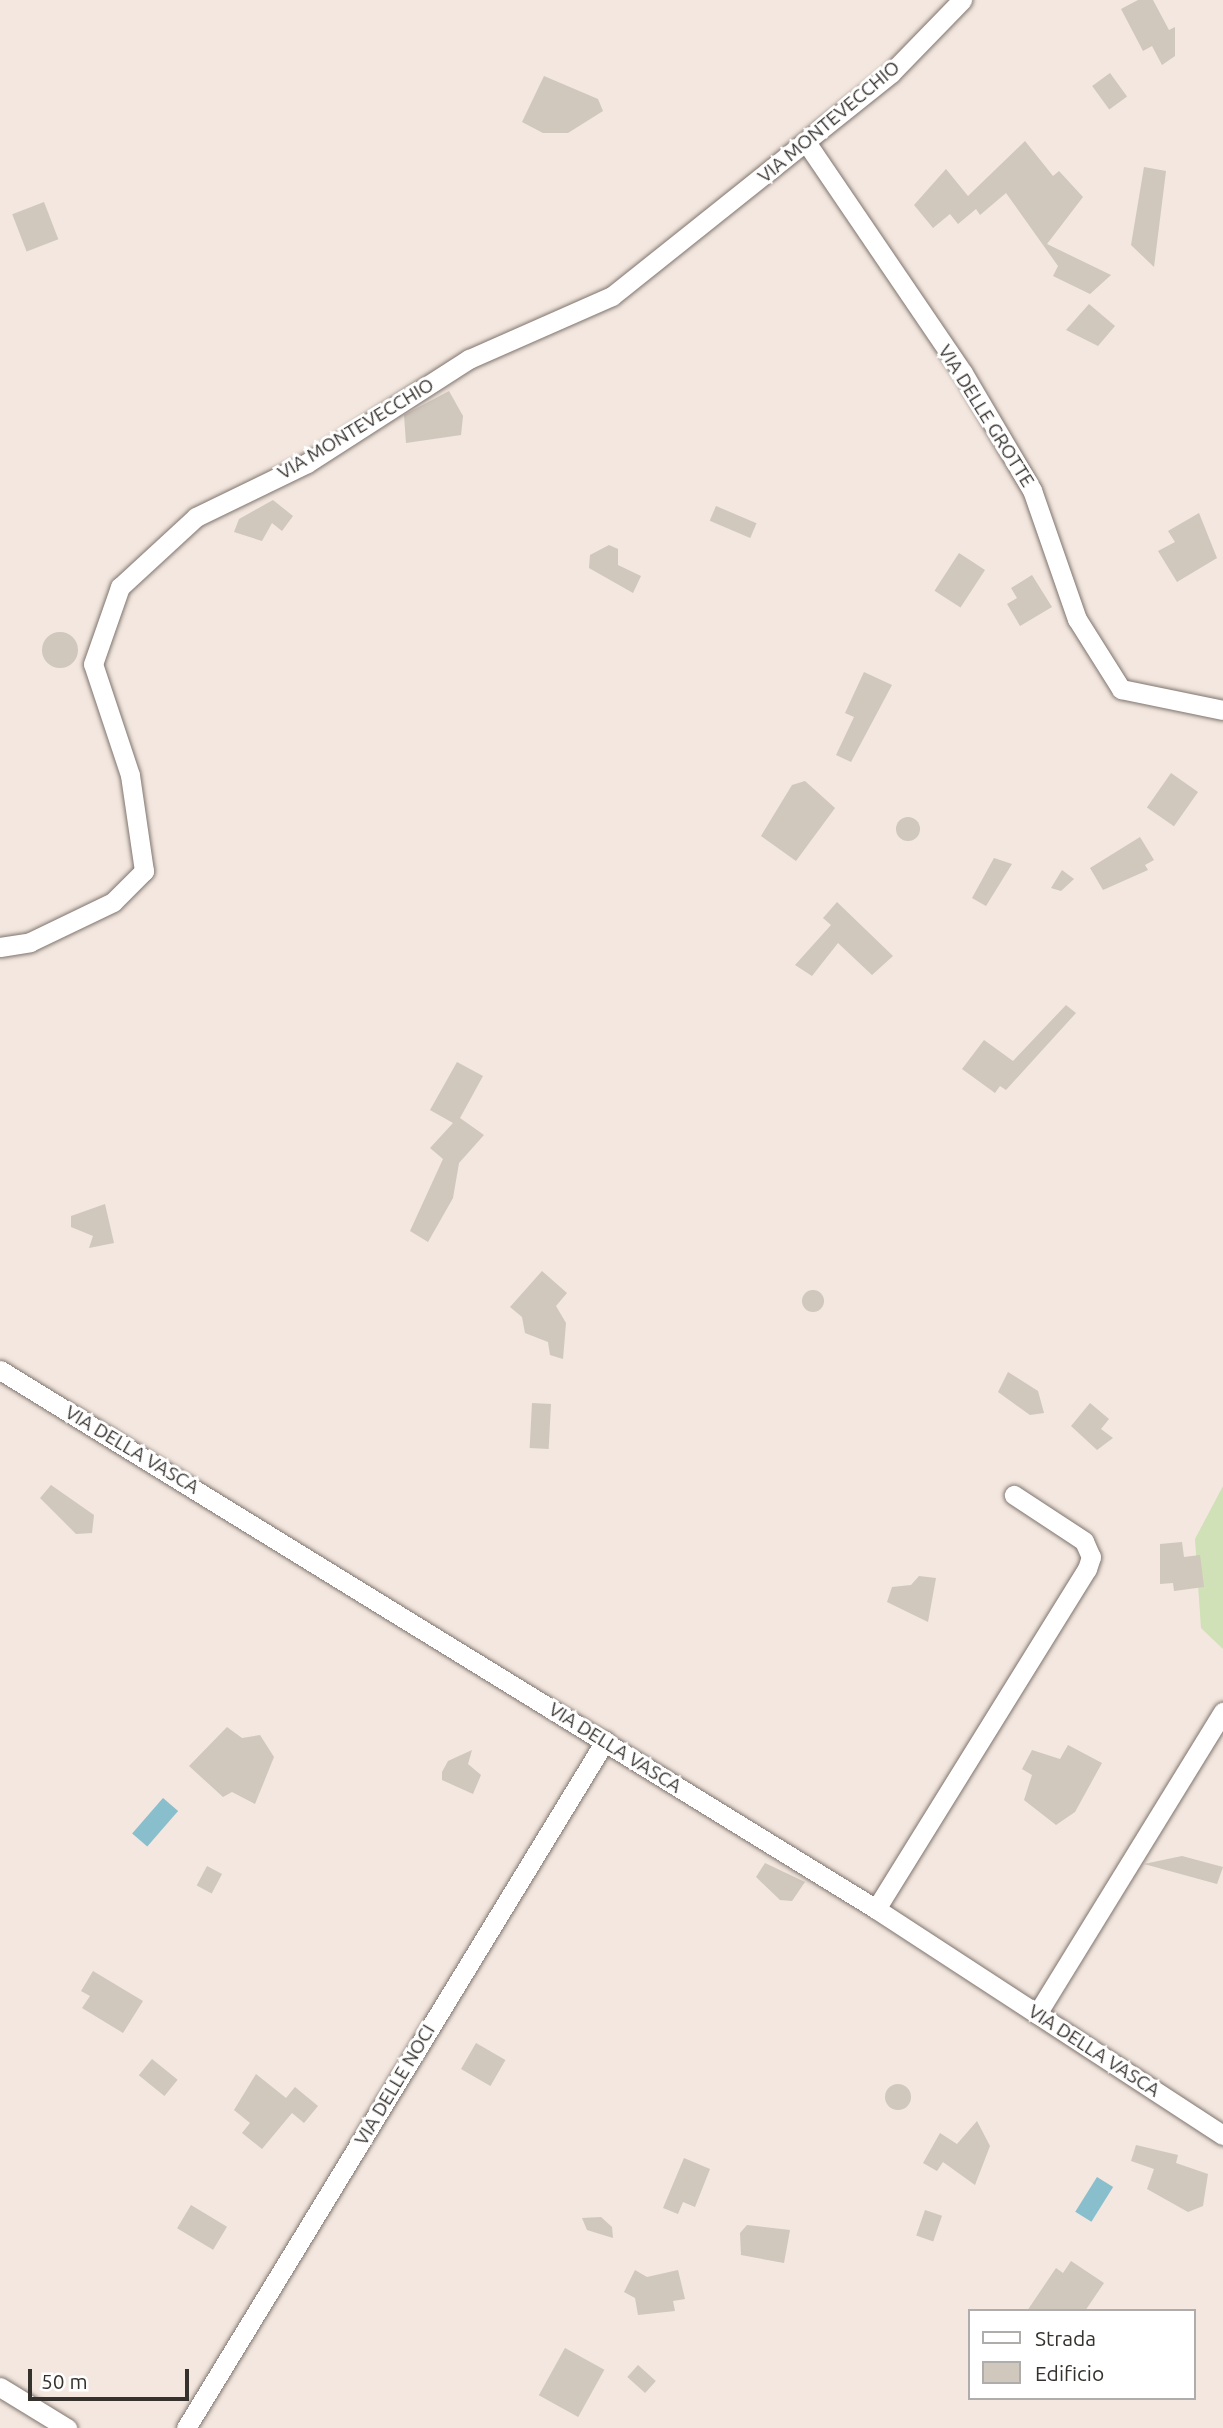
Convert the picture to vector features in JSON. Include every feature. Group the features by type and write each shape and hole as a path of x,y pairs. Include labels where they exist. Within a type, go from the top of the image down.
{"street":[{"name":"VIA MONTEVECCHIO","path":"0,947 30,942 113,902 145,871 130,775 93,664 120,587 195,517 307,463 469,359 612,296 891,74 962,0"},
{"name":"VIA DELLE GROTTE","path":"806,142 963,373 1032,490 1077,620 1121,689 1223,710"},
{"name":"VIA DELLA VASCA","path":"0,1370 876,1909 1223,2135"},
{"path":"876,1909 1087,1569 1091,1556 1084,1541 1014,1496"},
{"path":"1037,2014 1223,1712"},
{"name":"VIA DELLE NOCI","path":"186,2428 605,1741"},
{"path":"0,2386 67,2428"}],"green space":[{"path":"1223,1486 1223,1649 1201,1628 1195,1539"}],"water":[{"path":"163,1798 178,1811 147,1847 132,1833"},
{"path":"1097,2177 1113,2187 1091,2222 1075,2212"}],"building":[{"path":"1138,0 1153,0 1169,30 1175,27 1175,56 1162,65 1152,46 1143,51 1121,9"},
{"path":"1110,73 1127,96 1109,109 1092,86"},
{"path":"544,76 598,99 603,111 568,133 543,133 522,122"},
{"path":"1025,141 1053,176 1059,171 1083,197 1047,244 1111,275 1090,294 1053,276 1058,266 1006,193 980,215 976,209 958,224 950,214 933,228 914,205 946,169 968,196"},
{"path":"1144,167 1166,171 1154,267 1131,245"},
{"path":"44,202 58,239 27,252 12,214"},
{"path":"1089,304 1115,326 1098,346 1066,330"},
{"path":"449,391 463,416 461,435 406,443 404,415"},
{"path":"273,500 293,516 282,531 272,523 262,541 234,532 239,519"},
{"path":"716,506 757,523 750,538 710,521"},
{"path":"1199,513 1217,558 1177,582 1158,551 1175,542 1168,531"},
{"path":"609,545 618,549 618,565 641,576 633,593 589,568 590,555"},
{"path":"959,553 985,570 960,608 934,591"},
{"path":"1032,575 1052,607 1020,626 1007,604 1017,598 1011,588"},
{"path":"60,632 73,637 78,650 73,663 60,668 47,663 42,650 47,637"},
{"path":"864,672 892,685 851,762 836,755 854,717 845,713"},
{"path":"1171,773 1198,792 1174,826 1147,807"},
{"path":"805,781 835,808 796,861 761,836 792,785"},
{"path":"908,817 916,821 920,829 916,837 908,841 900,837 896,829 900,821"},
{"path":"1140,837 1154,860 1145,865 1148,870 1103,890 1090,868"},
{"path":"994,858 1012,864 986,906 972,898"},
{"path":"1062,870 1074,879 1061,891 1051,888"},
{"path":"837,902 893,956 872,975 838,943 812,976 795,965 831,925 823,918"},
{"path":"1066,1005 1076,1013 1006,1090 1000,1086 995,1093 962,1069 984,1040 1013,1061"},
{"path":"457,1062 483,1076 460,1118 484,1135 459,1163 453,1198 428,1242 410,1231 443,1159 430,1148 453,1123 430,1110"},
{"path":"105,1204 114,1243 89,1248 93,1236 71,1227 71,1216"},
{"path":"542,1271 567,1293 556,1306 566,1323 563,1359 550,1355 548,1342 525,1333 522,1317 510,1307"},
{"path":"809,1290 817,1290 824,1297 824,1305 817,1312 809,1312 802,1305 802,1297"},
{"path":"1008,1372 1038,1391 1044,1413 1030,1415 998,1392"},
{"path":"532,1403 551,1404 549,1449 530,1448"},
{"path":"1090,1403 1109,1419 1101,1429 1113,1438 1097,1450 1071,1426"},
{"path":"51,1485 94,1515 92,1533 76,1534 40,1498"},
{"path":"1182,1542 1184,1557 1200,1555 1204,1587 1174,1591 1173,1583 1160,1584 1160,1544"},
{"path":"919,1576 936,1578 928,1622 887,1602 892,1587 911,1585"},
{"path":"227,1727 242,1738 260,1735 274,1757 255,1804 232,1792 223,1797 189,1766"},
{"path":"1068,1745 1102,1763 1075,1812 1056,1825 1024,1800 1032,1775 1022,1769 1032,1750 1060,1759"},
{"path":"472,1750 468,1764 481,1775 473,1794 442,1780 442,1772 448,1761"},
{"path":"1182,1856 1223,1867 1217,1884 1144,1864"},
{"path":"765,1863 805,1882 792,1901 780,1900 756,1877"},
{"path":"207,1866 222,1874 212,1893 197,1885"},
{"path":"93,1971 143,2001 123,2033 82,2008 90,1996 81,1991"},
{"path":"476,2043 505,2060 490,2086 461,2069"},
{"path":"152,2059 178,2080 164,2096 139,2075"},
{"path":"256,2074 286,2098 295,2087 318,2106 304,2123 292,2113 262,2149 242,2133 250,2123 234,2110"},
{"path":"898,2084 907,2088 911,2097 907,2106 898,2110 889,2106 885,2097 889,2088"},
{"path":"977,2121 990,2146 975,2185 943,2162 937,2171 923,2163 940,2133 957,2144"},
{"path":"1136,2145 1178,2155 1176,2163 1208,2174 1203,2206 1188,2212 1147,2189 1154,2169 1131,2161"},
{"path":"684,2158 710,2169 695,2207 683,2202 678,2214 663,2208"},
{"path":"191,2205 227,2227 213,2250 177,2228"},
{"path":"925,2210 942,2216 933,2241 916,2236"},
{"path":"601,2217 612,2227 613,2238 587,2230 582,2218"},
{"path":"747,2225 790,2230 784,2263 741,2255 740,2233"},
{"path":"1071,2261 1104,2283 1086,2309 1028,2309 1056,2268 1063,2273"},
{"path":"635,2270 647,2277 678,2270 685,2299 673,2301 675,2311 638,2315 635,2298 624,2292"},
{"path":"565,2348 604,2370 578,2417 539,2395"},
{"path":"638,2365 656,2381 645,2393 627,2377"}]}
